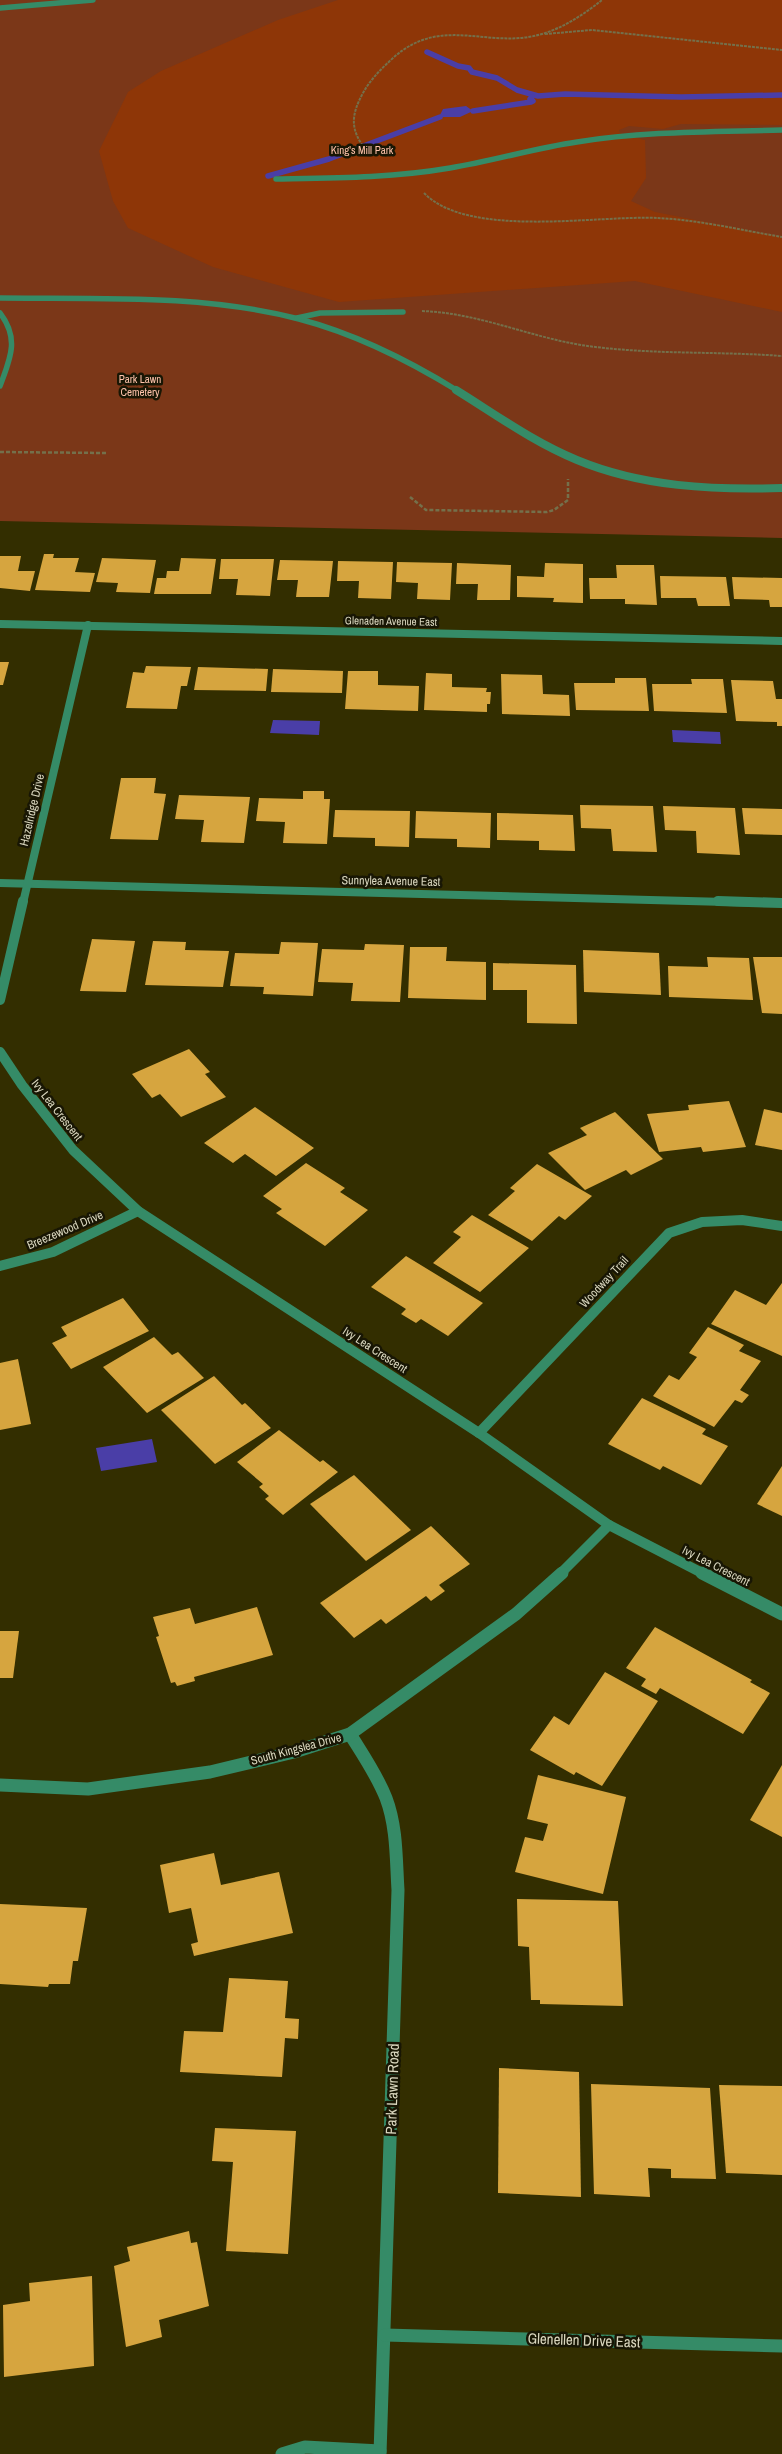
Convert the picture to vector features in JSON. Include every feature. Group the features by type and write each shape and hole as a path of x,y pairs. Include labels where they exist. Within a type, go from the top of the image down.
{"street":[{"path":"0,8 94,0"},
{"path":"276,179 379,177 414,174 576,142 641,134 782,130"},
{"path":"0,298 167,300 297,318 367,343 427,370 526,434 573,458 604,470 650,482 677,486 782,488"},
{"path":"297,318 320,314 403,312"},
{"path":"0,313 10,326 13,338 0,386"},
{"name":"Glenaden Avenue East","path":"0,624 782,640"},
{"name":"Hazelridge Drive","path":"0,1000 88,625"},
{"name":"Sunnylea Avenue East","path":"0,883 782,903"},
{"name":"Ivy Lea Crescent","path":"0,1052 22,1085 73,1150 138,1211 479,1433 608,1525 782,1614"},
{"name":"Breezewood Drive","path":"0,1266 26,1261 67,1246 138,1211"},
{"name":"Woodway Trail","path":"479,1433 669,1233 702,1222 742,1220 782,1226"},
{"name":"South Kingslea Drive","path":"0,1785 88,1789 191,1774 294,1752 350,1734 516,1614 578,1558 608,1525"},
{"name":"Park Lawn Road","path":"350,1734 374,1772 386,1800 395,1849 398,1890 380,2452"},
{"name":"Glenellen Drive East","path":"385,2335 782,2346"},
{"path":"282,2454 305,2447 380,2452"}],"path":[{"path":"542,34 590,9 602,0"},
{"path":"366,149 358,139 351,122 354,110 365,89 376,73 409,44 424,39 451,36 513,38 592,30 782,50"},
{"path":"414,174 424,180 422,188 431,201 443,209 460,213 522,222 666,219 716,225 782,237"},
{"path":"403,312 442,311 461,314 528,333 582,345 646,350 746,352 782,356"},
{"path":"0,452 106,453"},
{"path":"410,497 426,510 554,510 568,500 568,472 573,458"}],"green space":[{"name":"Park Lawn Cemetery","path":"0,0 782,0 782,538 0,521"},
{"name":"King's Mill Park","path":"338,0 782,0 782,125 681,124 663,129 629,126 619,130 620,133 645,140 646,178 631,201 655,212 782,237 782,312 635,281 339,302 213,267 128,228 113,201 99,151 128,92 161,71 278,20"}],"shaded area":[{"path":"466,106 473,111 460,117 439,117 443,109"},
{"path":"273,720 320,721 319,735 270,733"},
{"path":"672,730 720,732 721,744 673,742"},
{"path":"152,1439 157,1462 101,1471 96,1448"}],"building":[{"path":"44,554 54,554 53,558 79,558 75,572 95,573 90,592 35,590"},
{"path":"0,556 21,556 18,571 35,571 30,591 0,588"},
{"path":"102,558 156,560 150,593 116,592 118,583 96,582"},
{"path":"181,558 216,559 211,594 154,594 157,578 166,578 167,571 179,571"},
{"path":"221,559 274,559 270,596 236,595 238,579 219,579"},
{"path":"280,560 333,561 329,597 296,597 298,580 277,580"},
{"path":"338,561 393,562 391,599 358,598 359,581 337,581"},
{"path":"397,562 452,563 450,600 417,599 418,583 396,582"},
{"path":"457,563 511,565 510,600 477,600 478,584 456,584"},
{"path":"545,563 583,564 583,603 553,602 554,598 517,597 517,576 544,577"},
{"path":"616,565 654,565 657,605 625,604 625,599 590,599 589,578 617,578"},
{"path":"660,576 726,577 730,606 698,606 696,598 661,598"},
{"path":"732,577 782,578 782,607 770,607 769,600 734,599"},
{"path":"0,662 9,662 3,685 0,685"},
{"path":"146,666 191,667 187,686 181,686 177,709 126,708 133,672 144,673"},
{"path":"198,667 268,669 266,691 194,690"},
{"path":"273,669 343,671 342,693 271,692"},
{"path":"348,671 378,671 378,685 419,686 418,711 345,709"},
{"path":"426,673 452,674 452,687 487,688 486,692 491,692 490,704 487,704 487,712 424,710"},
{"path":"501,674 542,675 543,694 569,695 570,716 502,714"},
{"path":"615,678 646,678 649,711 576,710 574,683 615,683"},
{"path":"691,679 723,679 727,713 654,711 652,684 692,684"},
{"path":"731,680 773,681 776,699 782,699 782,726 777,726 777,722 736,721"},
{"path":"121,778 156,778 154,793 166,794 158,840 110,839"},
{"path":"303,791 324,791 324,799 330,799 327,844 283,843 285,822 256,821 259,798 303,799"},
{"path":"179,795 250,797 244,843 201,842 204,820 175,819"},
{"path":"580,805 653,806 657,852 613,851 611,829 581,828"},
{"path":"663,806 735,808 740,855 697,853 696,831 665,830"},
{"path":"742,808 782,809 782,835 745,834"},
{"path":"335,810 410,811 409,847 375,846 375,838 333,837"},
{"path":"416,811 491,813 490,848 457,847 457,839 415,838"},
{"path":"497,813 573,815 575,851 539,850 539,841 497,840"},
{"path":"92,939 135,941 126,992 80,991"},
{"path":"153,941 186,942 185,950 229,951 223,987 145,985"},
{"path":"281,942 318,943 313,996 263,994 264,987 230,986 235,953 279,954"},
{"path":"365,944 404,945 400,1002 351,1001 353,983 318,982 322,949 364,950"},
{"path":"410,947 447,947 446,961 486,962 486,1000 408,998"},
{"path":"583,950 659,953 661,995 584,992"},
{"path":"707,957 749,958 753,1000 669,997 668,966 708,967"},
{"path":"753,957 782,957 782,1014 762,1013"},
{"path":"493,963 576,965 577,1024 527,1023 527,990 493,990"},
{"path":"189,1049 210,1072 205,1074 226,1097 181,1117 160,1094 152,1098 132,1074"},
{"path":"729,1101 746,1147 703,1152 701,1147 659,1152 647,1114 689,1110 688,1105"},
{"path":"255,1107 314,1148 276,1176 245,1154 233,1163 204,1143"},
{"path":"764,1109 782,1113 782,1150 755,1145"},
{"path":"615,1112 663,1159 631,1175 626,1170 585,1190 548,1153 587,1135 580,1128"},
{"path":"306,1163 345,1188 340,1192 368,1210 325,1246 276,1213 282,1209 263,1196"},
{"path":"537,1164 592,1196 565,1220 559,1216 532,1241 488,1215 515,1191 510,1188"},
{"path":"472,1215 529,1248 480,1292 433,1263 461,1237 453,1232"},
{"path":"406,1256 483,1303 448,1336 421,1319 416,1323 401,1314 406,1309 371,1287"},
{"path":"782,1283 782,1356 711,1324 735,1290 766,1305"},
{"path":"123,1298 149,1331 71,1369 52,1343 67,1336 61,1327"},
{"path":"708,1327 744,1345 739,1351 761,1361 740,1390 749,1395 742,1403 735,1400 714,1427 653,1396 669,1375 679,1380 697,1357 689,1353"},
{"path":"154,1337 172,1355 178,1352 204,1378 147,1413 103,1367"},
{"path":"18,1359 31,1424 0,1430 0,1363"},
{"path":"214,1376 242,1405 245,1403 271,1428 215,1464 161,1410"},
{"path":"642,1398 706,1429 702,1434 728,1446 701,1485 663,1466 660,1470 608,1444"},
{"path":"279,1430 320,1462 323,1460 338,1472 283,1515 265,1499 269,1496 259,1487 263,1484 237,1462"},
{"path":"782,1466 782,1516 757,1504"},
{"path":"354,1475 411,1530 366,1561 310,1504"},
{"path":"431,1526 470,1564 439,1585 445,1591 431,1601 426,1596 386,1624 381,1619 354,1638 320,1603"},
{"path":"257,1607 273,1655 194,1677 195,1681 177,1686 175,1682 171,1683 156,1637 159,1636 153,1617 190,1608 195,1624"},
{"path":"655,1627 752,1680 750,1682 770,1693 743,1734 660,1688 656,1694 641,1686 646,1679 626,1668"},
{"path":"0,1631 19,1631 13,1678 0,1678"},
{"path":"605,1672 658,1701 602,1786 576,1772 574,1775 530,1750 554,1716 569,1725"},
{"path":"782,1765 782,1837 750,1820"},
{"path":"538,1775 626,1797 603,1894 515,1872 525,1837 543,1841 548,1824 527,1819"},
{"path":"214,1853 221,1885 279,1872 293,1933 194,1956 191,1944 198,1942 191,1908 169,1913 160,1865"},
{"path":"517,1899 618,1901 623,2006 540,2004 540,2000 531,2000 529,1947 518,1946"},
{"path":"0,1904 87,1908 78,1961 73,1961 70,1984 49,1984 48,1987 0,1984"},
{"path":"229,1978 288,1981 285,2018 299,2019 298,2039 285,2038 282,2077 180,2072 184,2031 223,2032"},
{"path":"499,2068 579,2072 581,2197 498,2193"},
{"path":"591,2084 710,2088 716,2179 671,2178 671,2169 648,2168 650,2197 594,2194"},
{"path":"719,2085 782,2086 782,2175 726,2173"},
{"path":"215,2128 296,2131 288,2254 226,2251 233,2162 212,2161"},
{"path":"189,2231 191,2243 197,2242 209,2306 159,2320 162,2337 126,2347 114,2266 130,2261 127,2247"},
{"path":"92,2276 94,2366 4,2377 3,2305 30,2301 29,2283"}],"waterway":[{"path":"427,52 458,66 469,68 472,72 497,78 517,90 538,96 565,94 681,97 782,95"},
{"path":"473,111 531,102 533,101 530,99 532,97"},
{"path":"268,176 329,159 440,117"}]}
